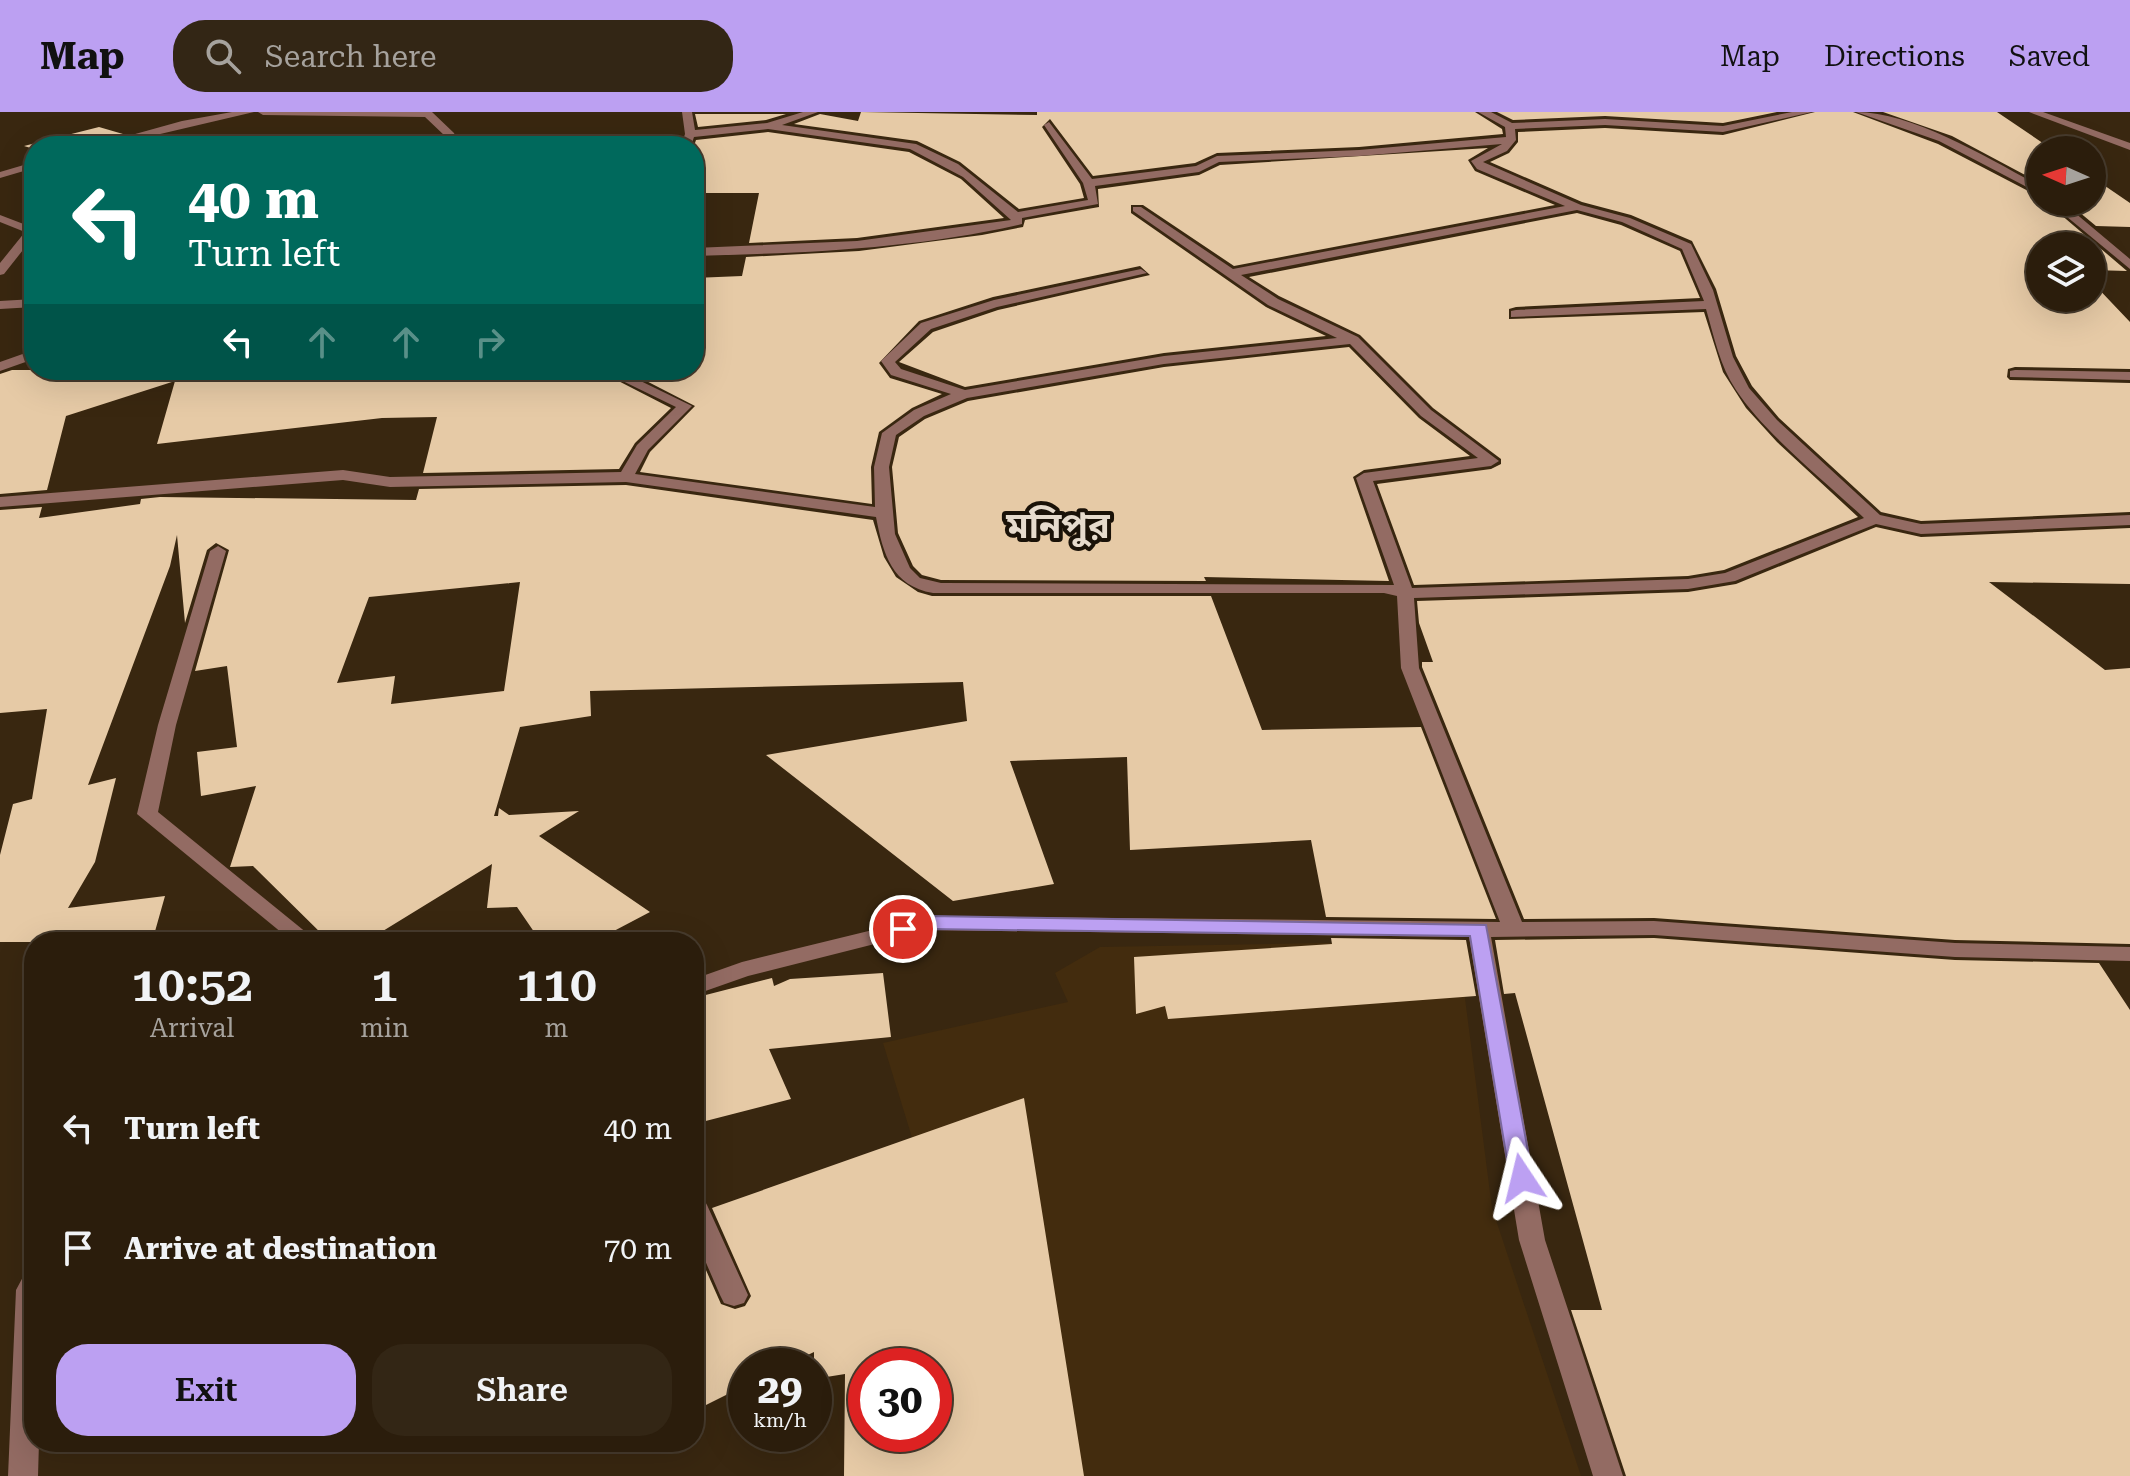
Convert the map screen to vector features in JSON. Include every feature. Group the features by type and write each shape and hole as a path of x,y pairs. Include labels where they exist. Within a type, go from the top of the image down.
{"street":[{"path":"136,136 249,112"},
{"path":"263,112 428,114 444,127 449,136"},
{"path":"687,112 688,136"},
{"path":"704,137 768,126 813,112"},
{"path":"1483,112 1511,133"},
{"path":"1767,112 1782,117"},
{"path":"1089,183 1199,169 1217,159 1359,153 1605,122 1723,129 1807,112"},
{"path":"1861,112 1943,139 2026,183"},
{"path":"2034,112 2130,147"},
{"path":"1015,216 1094,202 1089,183 1049,125"},
{"path":"704,252 872,245 1018,222 1015,216 948,161 928,151 912,146 768,126"},
{"path":"1511,133 1503,149 1476,161 1577,207 1626,220 1687,247 1711,305 1726,357 1743,390 1772,423 1875,519 1921,529 2130,520"},
{"path":"0,175 24,168"},
{"path":"1231,273 1577,207"},
{"path":"1137,209 1273,302 1353,340 1426,413 1491,461 1364,478 1405,593 1410,668 1514,930"},
{"path":"2072,216 2130,265"},
{"path":"0,218 24,227"},
{"path":"0,271 24,242"},
{"path":"964,394 896,372 888,361 926,326 994,304 1141,273"},
{"path":"0,305 24,304"},
{"path":"1516,314 1711,305"},
{"path":"1353,340 1164,360 964,394 919,413 889,433 879,472 883,513 900,569 916,584 970,589 1384,588 1405,593 1688,584 1729,577 1875,519"},
{"path":"0,367 24,358"},
{"path":"2015,374 2130,376"},
{"path":"626,477 642,448 685,406 629,380"},
{"path":"0,502 343,475 390,482 626,477 883,513"},
{"path":"218,551 167,725 147,814 294,932"},
{"path":"704,983 742,970 930,923 1479,930 1654,928 1955,950 2130,954"},
{"path":"1479,930 1532,1240 1608,1476"},
{"path":"704,1228 734,1295"},
{"path":"23,1476 24,1449"}],"shaded area":[{"path":"1434,941 1458,944 1492,1208 1581,1476 1016,1476 883,1043 1068,1002 1055,973 1100,947"}],"building":[{"path":"861,112 1037,115 1037,112 1475,112 1502,129 1503,134 1359,147 1217,153 1195,163 1093,176 1050,119 1042,127 1080,184 1084,198 1019,209 960,162 917,141 794,124 820,114 858,121"},
{"path":"1497,112 1777,112 1723,123 1605,116 1513,120"},
{"path":"1815,112 1853,112 1938,144 2026,190 2026,216 2062,216 2081,232 2026,232 2026,312 2106,312 2106,297 2130,322 2130,369 2015,367 2008,369 2007,377 2010,380 2130,383 2130,512 1921,521 1881,512 1779,418 1752,386 1736,356 1716,289 1692,241 1631,215 1582,202 1490,162 1509,153 1518,142 1518,132 1605,128 1723,135"},
{"path":"1883,112 1997,112 2032,136 2026,136 2026,176 1952,136"},
{"path":"695,114 786,114 766,120 698,127"},
{"path":"99,127 123,134 117,136 63,136"},
{"path":"768,132 909,152 961,179 1004,218 857,238 749,243 759,193 704,193 704,139"},
{"path":"1488,148 1468,160 1475,171 1555,205 1234,266 1143,205 1131,205 1131,213 1266,307 1326,336 1164,353 965,387 899,362 933,332 998,310 1150,275 1140,266 993,297 919,321 879,363 890,378 942,394 912,408 879,432 871,467 872,504 640,472 650,452 695,406 644,380 704,380 704,278 742,276 746,257 859,251 1023,227 1025,220 1099,207 1098,189 1199,175 1220,165"},
{"path":"2106,187 2130,203 2130,227 2096,226 2084,216 2106,216"},
{"path":"1577,213 1621,225 1680,251 1700,298 1516,307 1509,309 1509,319 1704,312 1723,372 1746,408 1777,442 1858,517 1724,570 1688,576 1414,585 1377,484 1491,469 1501,464 1501,459 1433,408 1360,335 1279,296 1249,277"},
{"path":"2106,253 2127,271 2106,270"},
{"path":"1349,347 1419,418 1470,456 1364,470 1353,477 1389,581 1204,577 1206,581 941,580 922,575 913,566 898,533 892,467 899,437 925,419 968,401 1164,367"},
{"path":"24,370 24,380 616,380 671,408 635,443 619,469 423,473 437,417 382,418 157,444 175,381 66,416 47,490 0,494 0,374"},
{"path":"626,485 873,520 884,557 896,577 918,592 932,596 1211,596 1262,730 1421,727 1496,919 1326,917 1311,840 1130,850 1127,757 1010,761 1054,884 953,901 766,755 967,721 963,682 590,691 591,716 520,727 494,816 498,816 499,808 509,815 579,811 539,836 650,912 612,932 534,932 517,907 487,908 492,864 381,932 320,932 253,866 230,867 256,786 201,796 197,752 237,747 227,666 195,671 229,550 216,543 207,550 185,623 177,535 170,566 88,785 116,778 95,862 68,908 165,896 155,932 24,932 24,942 0,942 0,855 13,804 32,799 47,709 0,713 0,510 42,507 39,518 140,504 141,499 160,497 416,500 419,489","holes":["520,582 504,691 391,704 395,676 337,683 369,597"]},
{"path":"1876,527 1921,537 2130,528 2130,584 1989,582 2105,670 2130,668 2130,944 1955,940 1654,918 1524,919 1422,667 1422,662 1433,662 1419,623 1417,601 1688,592 1736,584"},
{"path":"1331,938 1466,940 1476,996 1168,1019 1165,1006 1136,1014 1134,957 1332,944"},
{"path":"1654,938 1955,960 2099,963 2130,1010 2130,1476 1626,1476 1571,1310 1602,1310 1515,993 1504,994 1495,940"},
{"path":"883,973 891,1037 769,1049 791,1099 704,1121 704,995 772,978 774,986 790,979"},
{"path":"1024,1098 1084,1476 844,1476 845,1374 832,1376 832,1348 728,1348 728,1394 704,1406 704,1266 721,1304 735,1309 745,1306 751,1296 712,1208"}],"district":[{"name":"মনিপুর","path":"1058,525"}],"route":[{"path":"903,929 930,923 1479,930 1522,1178"}]}
